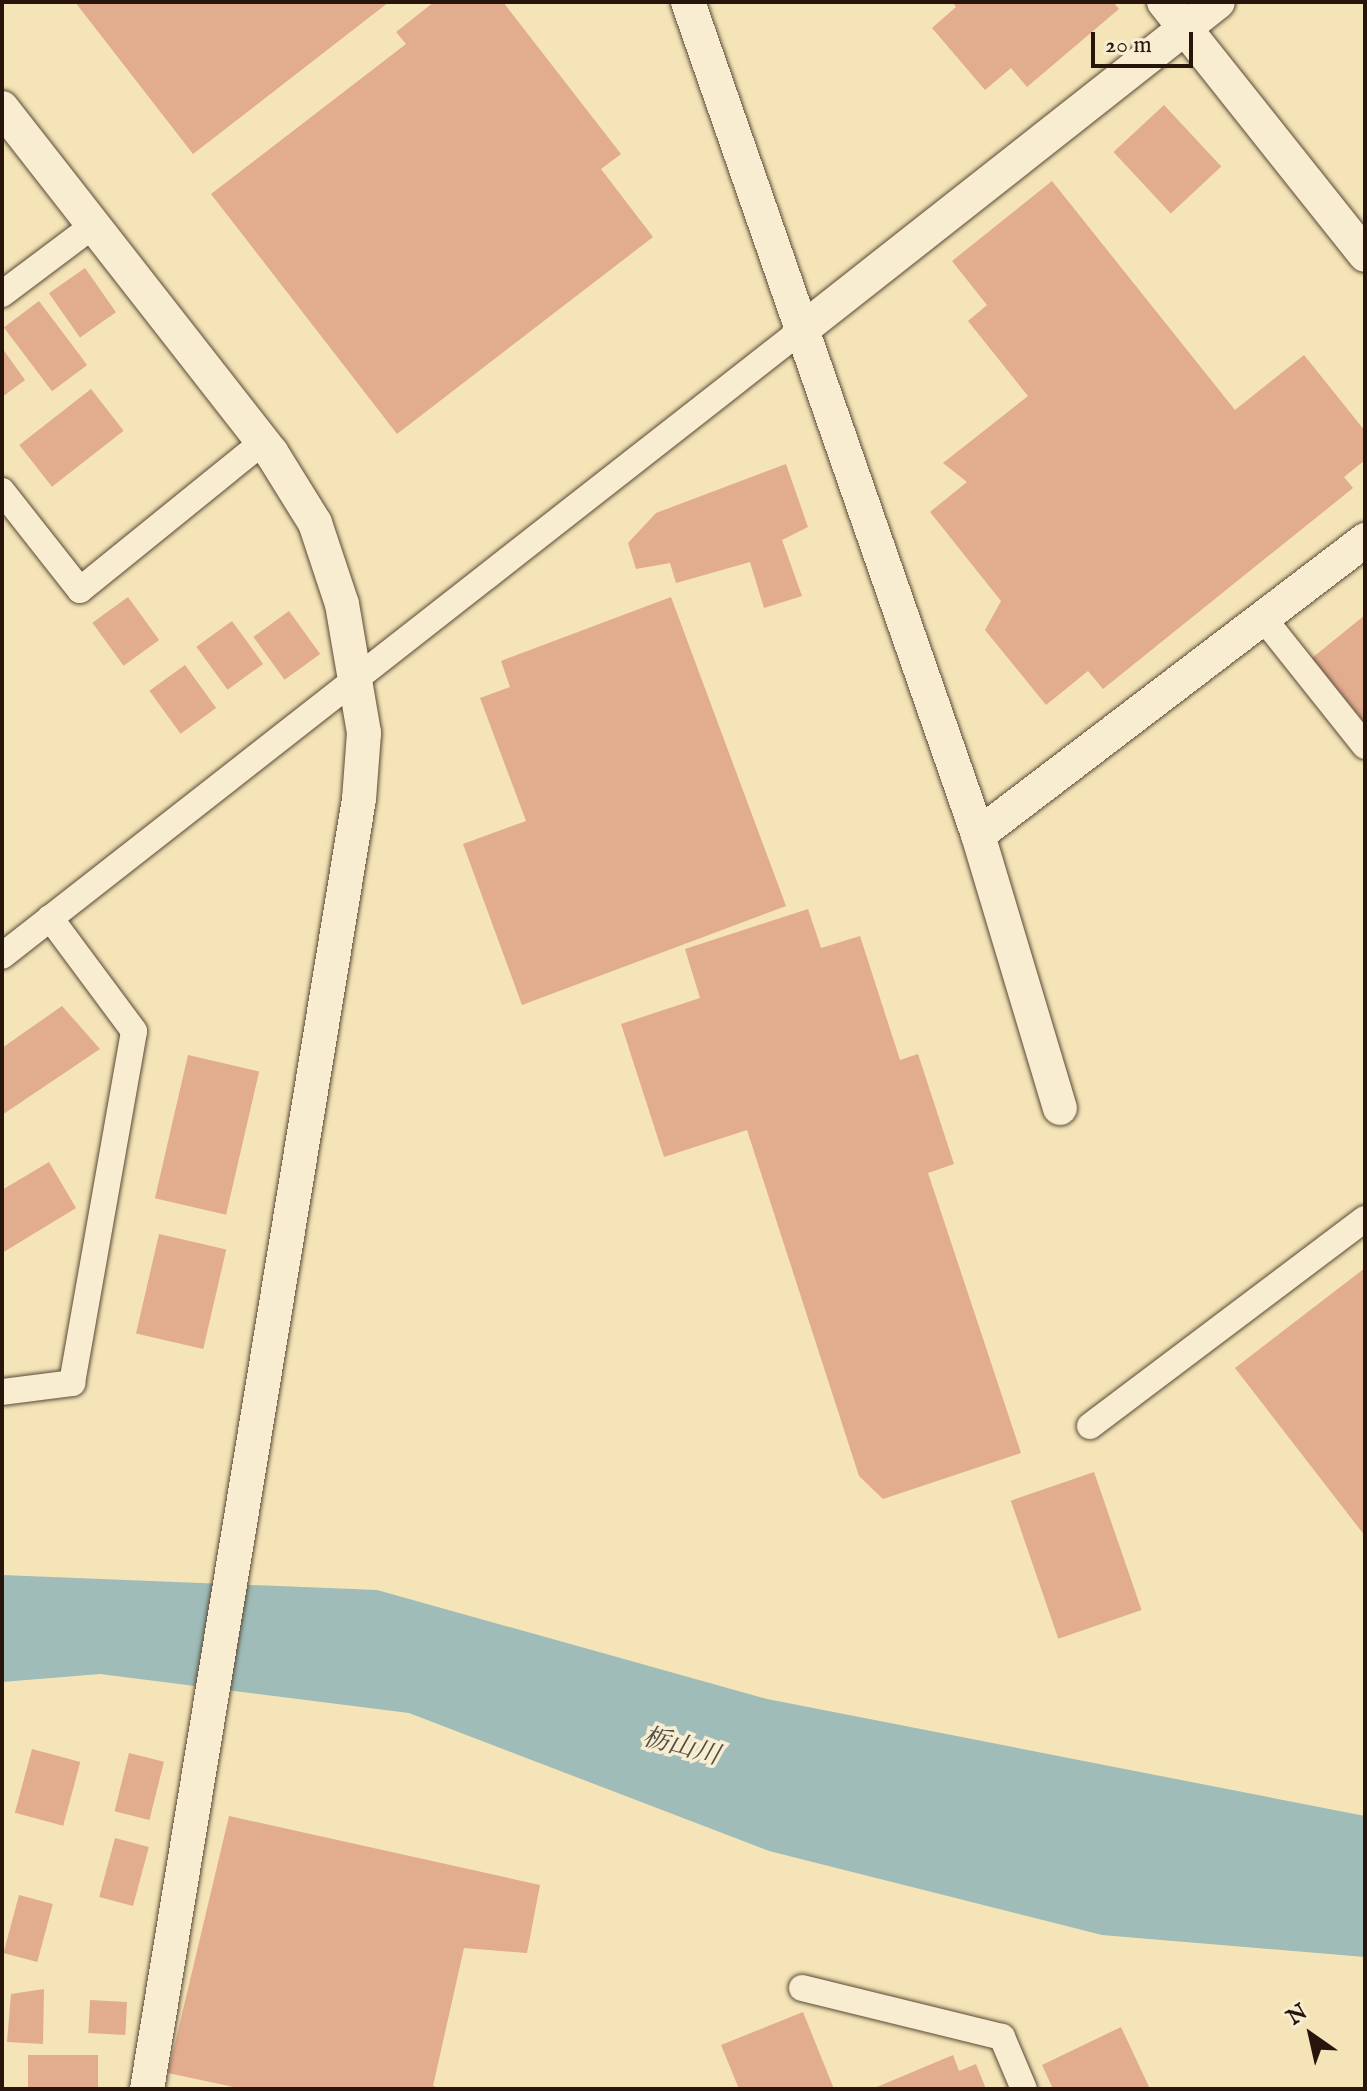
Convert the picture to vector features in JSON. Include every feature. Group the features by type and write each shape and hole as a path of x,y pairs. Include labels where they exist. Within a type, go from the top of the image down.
{"street":[{"path":"688,2 799,332 978,835 1060,1108"},
{"path":"2,956 355,683 799,332 1173,14 1218,2"},
{"path":"1173,14 1365,255"},
{"path":"2,108 263,442 315,523 342,604 364,733 359,799 247,1465 147,2089"},
{"path":"2,294 94,225"},
{"path":"2,491 80,590 263,442"},
{"path":"978,835 1365,540"},
{"path":"1264,619 1365,746"},
{"path":"2,1392 72,1383 134,1031 50,918"},
{"path":"1090,1426 1365,1219"},
{"path":"802,1988 1002,2037 1024,2089"}],"water":[{"name":"栃山川","path":"2,1575 377,1590 767,1699 1365,1816 1365,1957 1102,1935 769,1851 409,1713 100,1674 2,1682"}],"building":[{"path":"75,2 389,2 193,154"},
{"path":"434,2 503,2 621,154 601,169 653,237 397,434 211,194 406,44 396,32"},
{"path":"952,2 1113,2 1119,9 1027,87 1011,68 985,90 932,28 956,7"},
{"path":"1164,105 1221,166 1171,213 1114,152"},
{"path":"1052,181 1235,410 1304,355 1365,431 1365,460 1344,477 1353,488 1103,689 1088,671 1046,705 985,630 1001,601 930,512 967,482 943,463 1028,396 968,321 987,305 952,261"},
{"path":"85,268 116,312 80,337 49,293"},
{"path":"39,301 87,365 52,391 4,327"},
{"path":"2,348 25,380 2,397"},
{"path":"91,389 124,431 52,487 19,445"},
{"path":"786,464 808,527 782,540 802,596 764,608 750,562 676,583 670,563 636,569 628,543 656,513"},
{"path":"128,597 159,640 124,666 92,623"},
{"path":"671,597 786,906 522,1005 463,844 526,821 480,698 510,687 501,661"},
{"path":"289,611 320,654 285,680 253,637"},
{"path":"1365,615 1365,723 1312,658"},
{"path":"232,621 263,664 228,690 196,647"},
{"path":"185,665 216,708 181,734 149,691"},
{"path":"808,909 821,948 860,936 900,1060 918,1054 954,1164 928,1173 1021,1453 883,1499 859,1476 747,1130 664,1157 621,1024 700,998 685,949"},
{"path":"62,1006 100,1049 2,1115 2,1048"},
{"path":"188,1055 259,1071 226,1215 155,1198"},
{"path":"49,1162 76,1208 2,1253 2,1190"},
{"path":"159,1234 226,1250 203,1349 136,1333"},
{"path":"1365,1268 1365,1536 1235,1368"},
{"path":"1094,1472 1142,1610 1058,1639 1011,1501"},
{"path":"32,1749 80,1762 63,1826 15,1813"},
{"path":"129,1753 164,1762 149,1820 114,1811"},
{"path":"229,1816 540,1885 527,1953 464,1948 433,2086 441,2089 243,2089 168,2073"},
{"path":"115,1838 149,1847 133,1906 99,1897"},
{"path":"19,1895 53,1904 37,1962 3,1953"},
{"path":"44,1989 43,2044 7,2042 11,1994"},
{"path":"90,2000 127,2002 125,2035 88,2033"},
{"path":"803,2012 834,2089 739,2089 721,2045"},
{"path":"1121,2027 1150,2089 1053,2089 1042,2065"},
{"path":"28,2055 98,2055 98,2088 28,2088"},
{"path":"953,2055 959,2071 976,2064 986,2089 872,2089"}]}
